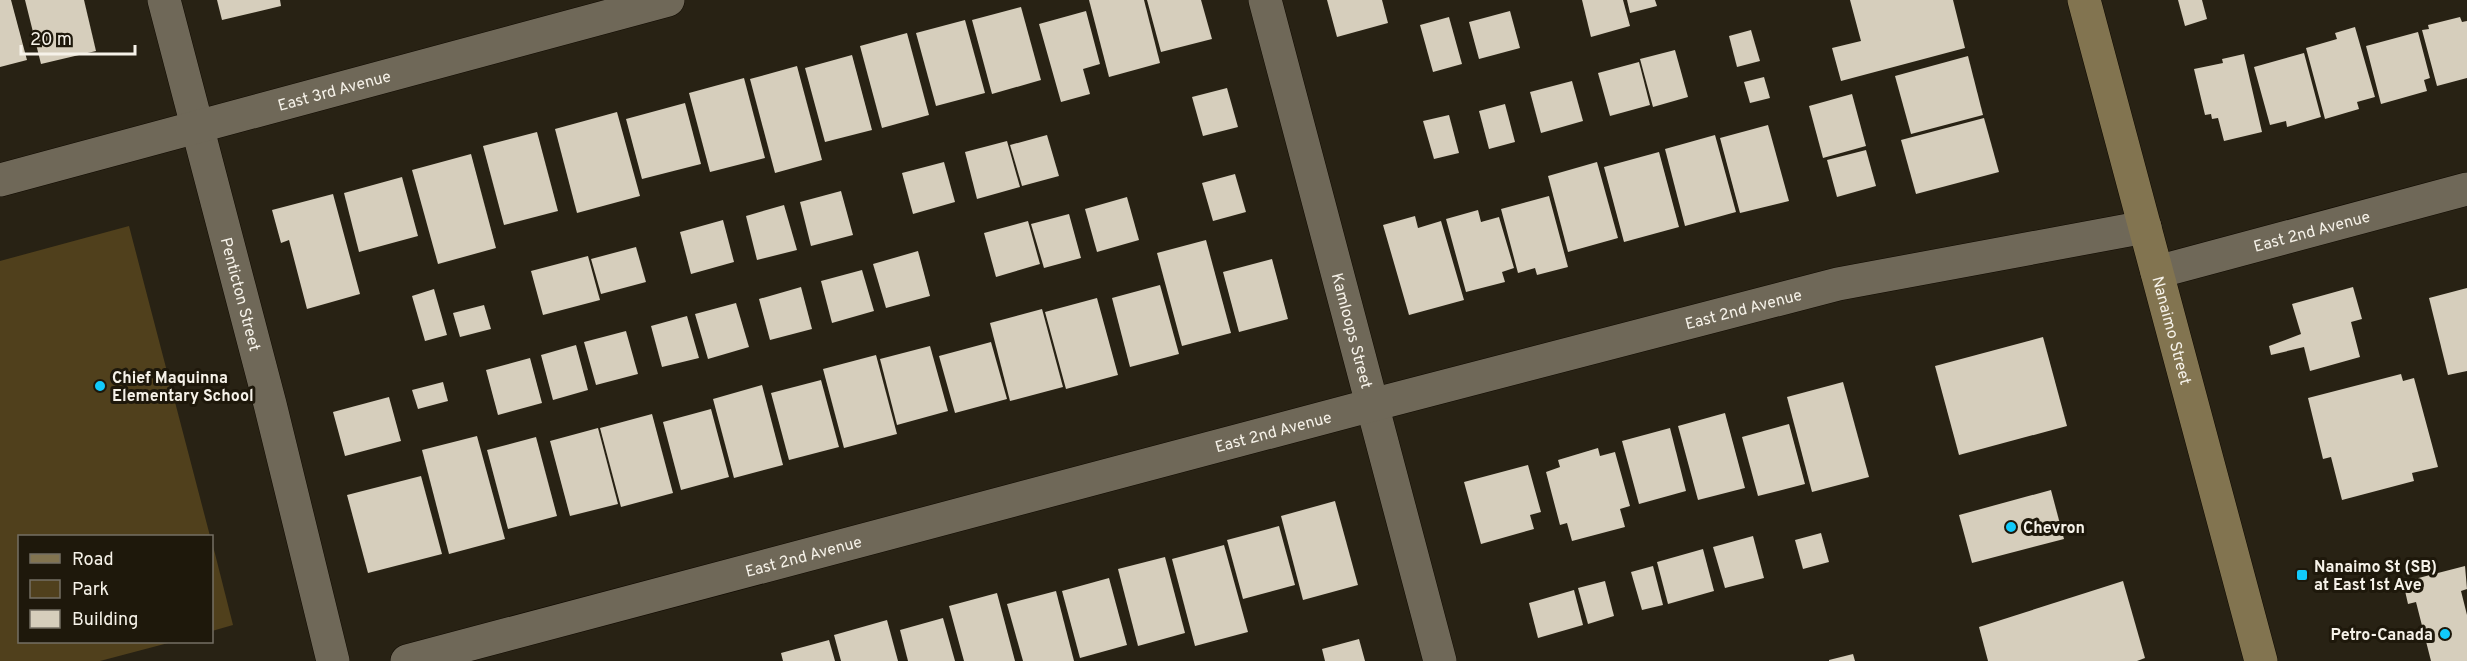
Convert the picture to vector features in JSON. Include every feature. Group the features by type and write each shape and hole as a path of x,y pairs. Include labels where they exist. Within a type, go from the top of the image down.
{"main road":[{"name":"Nanaimo Street","path":"2084,0 2261,661"}],"street":[{"name":"Penticton Street","path":"164,0 270,404 333,661"},
{"name":"East 3rd Avenue","path":"0,180 668,0"},
{"name":"Kamloops Street","path":"1265,0 1440,661"},
{"name":"East 2nd Avenue","path":"2157,272 2467,189"},
{"name":"East 2nd Avenue","path":"407,661 1838,284 2145,227"}],"green space":[{"name":"Chief Maquinna Elementary School","path":"129,226 210,535 18,535 18,643 168,643 100,661 0,661 0,261"},
{"path":"213,546 233,625 213,631"}],"building":[{"path":"0,0 11,0 27,60 0,67"},
{"path":"25,0 84,0 96,51 41,64"},
{"path":"217,0 280,0 281,6 222,20"},
{"path":"1089,0 1144,0 1160,63 1109,77"},
{"path":"1147,0 1201,0 1212,39 1161,52"},
{"path":"1327,0 1382,0 1388,23 1337,37"},
{"path":"1582,0 1623,0 1630,26 1591,37"},
{"path":"1627,0 1655,0 1657,6 1630,13"},
{"path":"1850,0 1953,0 1965,48 1841,81 1832,48 1861,41"},
{"path":"2178,0 2202,0 2207,19 2185,26"},
{"path":"1021,7 1041,80 992,94 972,20"},
{"path":"1086,11 1100,64 1083,69 1090,94 1061,102 1039,24"},
{"path":"1510,11 1520,48 1479,59 1469,22"},
{"path":"1449,17 1462,64 1433,72 1420,25"},
{"path":"2460,17 2462,22 2467,21 2467,78 2437,86 2422,30 2429,29 2428,25"},
{"path":"965,20 985,93 936,106 916,33"},
{"path":"2355,27 2375,97 2357,102 2359,109 2325,119 2306,48 2337,39 2335,33"},
{"path":"1751,30 1760,61 1737,67 1729,36"},
{"path":"2418,32 2430,78 2424,80 2427,91 2381,104 2366,46"},
{"path":"907,33 929,115 882,128 860,46"},
{"path":"1675,50 1688,97 1653,107 1640,59"},
{"path":"2304,53 2321,117 2287,127 2286,121 2270,125 2254,67"},
{"path":"2244,54 2262,132 2224,141 2218,118 2212,119 2211,114 2205,115 2194,69 2223,63 2222,59"},
{"path":"852,55 872,130 825,142 805,68"},
{"path":"1968,56 1983,115 1911,134 1895,76"},
{"path":"1639,62 1650,105 1610,116 1598,73"},
{"path":"797,66 822,160 775,173 750,79"},
{"path":"1764,77 1770,98 1750,103 1744,82"},
{"path":"744,78 765,158 710,172 689,93"},
{"path":"1572,81 1583,121 1541,133 1530,92"},
{"path":"1227,88 1238,127 1203,136 1192,97"},
{"path":"1852,94 1866,146 1823,158 1809,106"},
{"path":"685,103 701,164 642,179 626,119"},
{"path":"1505,104 1515,142 1489,149 1479,111"},
{"path":"617,112 640,196 577,213 555,129"},
{"path":"1449,115 1459,153 1434,159 1423,121"},
{"path":"1984,118 1999,172 1916,194 1901,140"},
{"path":"1768,125 1789,201 1740,213 1720,138"},
{"path":"537,132 558,211 504,225 483,146"},
{"path":"1047,135 1059,176 1022,186 1010,145"},
{"path":"1715,135 1736,212 1685,226 1665,149"},
{"path":"1007,141 1020,187 977,199 965,152"},
{"path":"1866,150 1876,186 1837,197 1827,160"},
{"path":"1659,152 1679,227 1624,242 1604,167"},
{"path":"471,154 496,248 438,264 412,170"},
{"path":"944,162 955,202 913,214 902,173"},
{"path":"1597,162 1618,238 1568,252 1548,176"},
{"path":"1235,174 1246,212 1213,221 1202,183"},
{"path":"402,177 418,236 359,252 344,193"},
{"path":"841,191 853,235 811,246 800,202"},
{"path":"333,194 360,294 307,309 289,240 281,243 272,210"},
{"path":"1549,196 1568,267 1537,275 1535,268 1518,273 1501,209"},
{"path":"1127,197 1139,240 1097,252 1085,209"},
{"path":"784,205 797,250 757,260 746,216"},
{"path":"1478,210 1481,222 1499,217 1514,268 1502,272 1505,282 1466,292 1446,219"},
{"path":"1069,214 1081,258 1044,268 1031,224"},
{"path":"1415,216 1418,228 1441,221 1464,300 1409,315 1383,225"},
{"path":"723,220 734,262 691,274 680,232"},
{"path":"1028,221 1040,264 996,277 984,233"},
{"path":"1206,240 1231,333 1182,346 1157,253"},
{"path":"636,247 646,282 601,294 591,259"},
{"path":"918,251 930,296 886,308 873,264"},
{"path":"588,256 600,300 543,315 531,271"},
{"path":"1272,259 1288,319 1239,332 1223,272"},
{"path":"862,270 874,311 832,323 821,281"},
{"path":"1160,285 1179,354 1130,367 1112,298"},
{"path":"801,287 812,329 770,340 759,299"},
{"path":"2353,287 2362,319 2351,322 2360,357 2310,371 2304,347 2271,355 2269,346 2301,334 2292,304"},
{"path":"2467,288 2467,371 2448,375 2429,298"},
{"path":"434,289 447,335 425,341 412,296"},
{"path":"1097,298 1118,375 1066,389 1045,312"},
{"path":"736,303 749,347 708,359 695,314"},
{"path":"484,305 491,329 460,337 453,313"},
{"path":"1042,309 1063,387 1010,401 990,323"},
{"path":"687,316 699,358 662,367 651,326"},
{"path":"626,331 638,374 596,385 584,342"},
{"path":"2043,337 2067,426 1959,455 1935,366"},
{"path":"991,342 1007,399 955,413 939,356"},
{"path":"576,345 588,390 553,400 541,355"},
{"path":"930,346 948,411 897,425 880,359"},
{"path":"876,355 897,434 844,448 823,369"},
{"path":"530,358 542,403 498,415 486,370"},
{"path":"2401,374 2403,381 2414,378 2438,467 2412,473 2414,481 2342,500 2331,457 2323,459 2308,398"},
{"path":"821,380 839,447 789,460 771,393"},
{"path":"443,382 448,401 418,409 412,390"},
{"path":"1843,382 1869,477 1812,492 1787,397"},
{"path":"762,385 783,465 734,478 713,399"},
{"path":"389,397 401,441 345,456 333,412"},
{"path":"711,409 729,477 681,490 663,422"},
{"path":"1725,413 1745,488 1698,500 1678,426"},
{"path":"652,414 673,493 621,507 600,428"},
{"path":"1789,424 1805,484 1758,496 1742,437"},
{"path":"598,428 618,504 570,516 550,441"},
{"path":"1670,428 1686,491 1639,504 1622,441"},
{"path":"477,436 505,539 449,554 422,450"},
{"path":"536,437 557,516 508,529 487,450"},
{"path":"1598,448 1600,456 1615,452 1630,506 1620,509 1625,527 1572,541 1567,523 1560,525 1546,472 1560,467 1558,460"},
{"path":"1528,465 1541,512 1530,515 1534,529 1481,544 1464,482"},
{"path":"421,476 442,554 368,573 347,495"},
{"name":"Chevron","path":"2051,490 2064,539 1972,563 1959,515"},
{"path":"1335,501 1358,585 1303,600 1281,516"},
{"path":"1279,526 1295,585 1243,599 1227,540"},
{"path":"1821,533 1829,562 1803,569 1795,540"},
{"path":"1753,536 1764,578 1725,588 1713,547"},
{"path":"1224,545 1248,632 1195,646 1172,559"},
{"path":"1703,549 1714,591 1668,604 1657,562"},
{"path":"1165,557 1185,633 1138,646 1118,569"},
{"path":"1653,566 1663,605 1642,610 1631,572"},
{"path":"2465,566 2467,589 2461,591 2467,615 2467,661 2431,661 2416,602 2408,604 2403,582"},
{"path":"1109,578 1127,645 1080,658 1062,591"},
{"path":"1605,581 1614,616 1588,624 1578,588"},
{"path":"2123,581 2145,658 2137,661 1988,661 1979,627"},
{"path":"1574,590 1583,625 1538,638 1529,603"},
{"path":"1056,591 1074,661 1023,661 1007,604"},
{"path":"997,593 1015,661 964,661 949,606"},
{"path":"943,618 955,661 908,661 900,630"},
{"path":"887,620 898,661 841,661 834,635"},
{"path":"1359,639 1365,661 1325,661 1322,649"},
{"path":"829,640 835,661 783,661 781,653"},
{"path":"1853,654 1855,661 1829,661 1829,660"}],"place":[{"name":"Chief Maquinna Elementary School","path":"100,386"},
{"name":"Chevron","path":"2011,527"},
{"name":"Nanaimo St (SB) at East 1st Ave","path":"2302,575"},
{"name":"Petro-Canada","path":"2445,634"}]}
